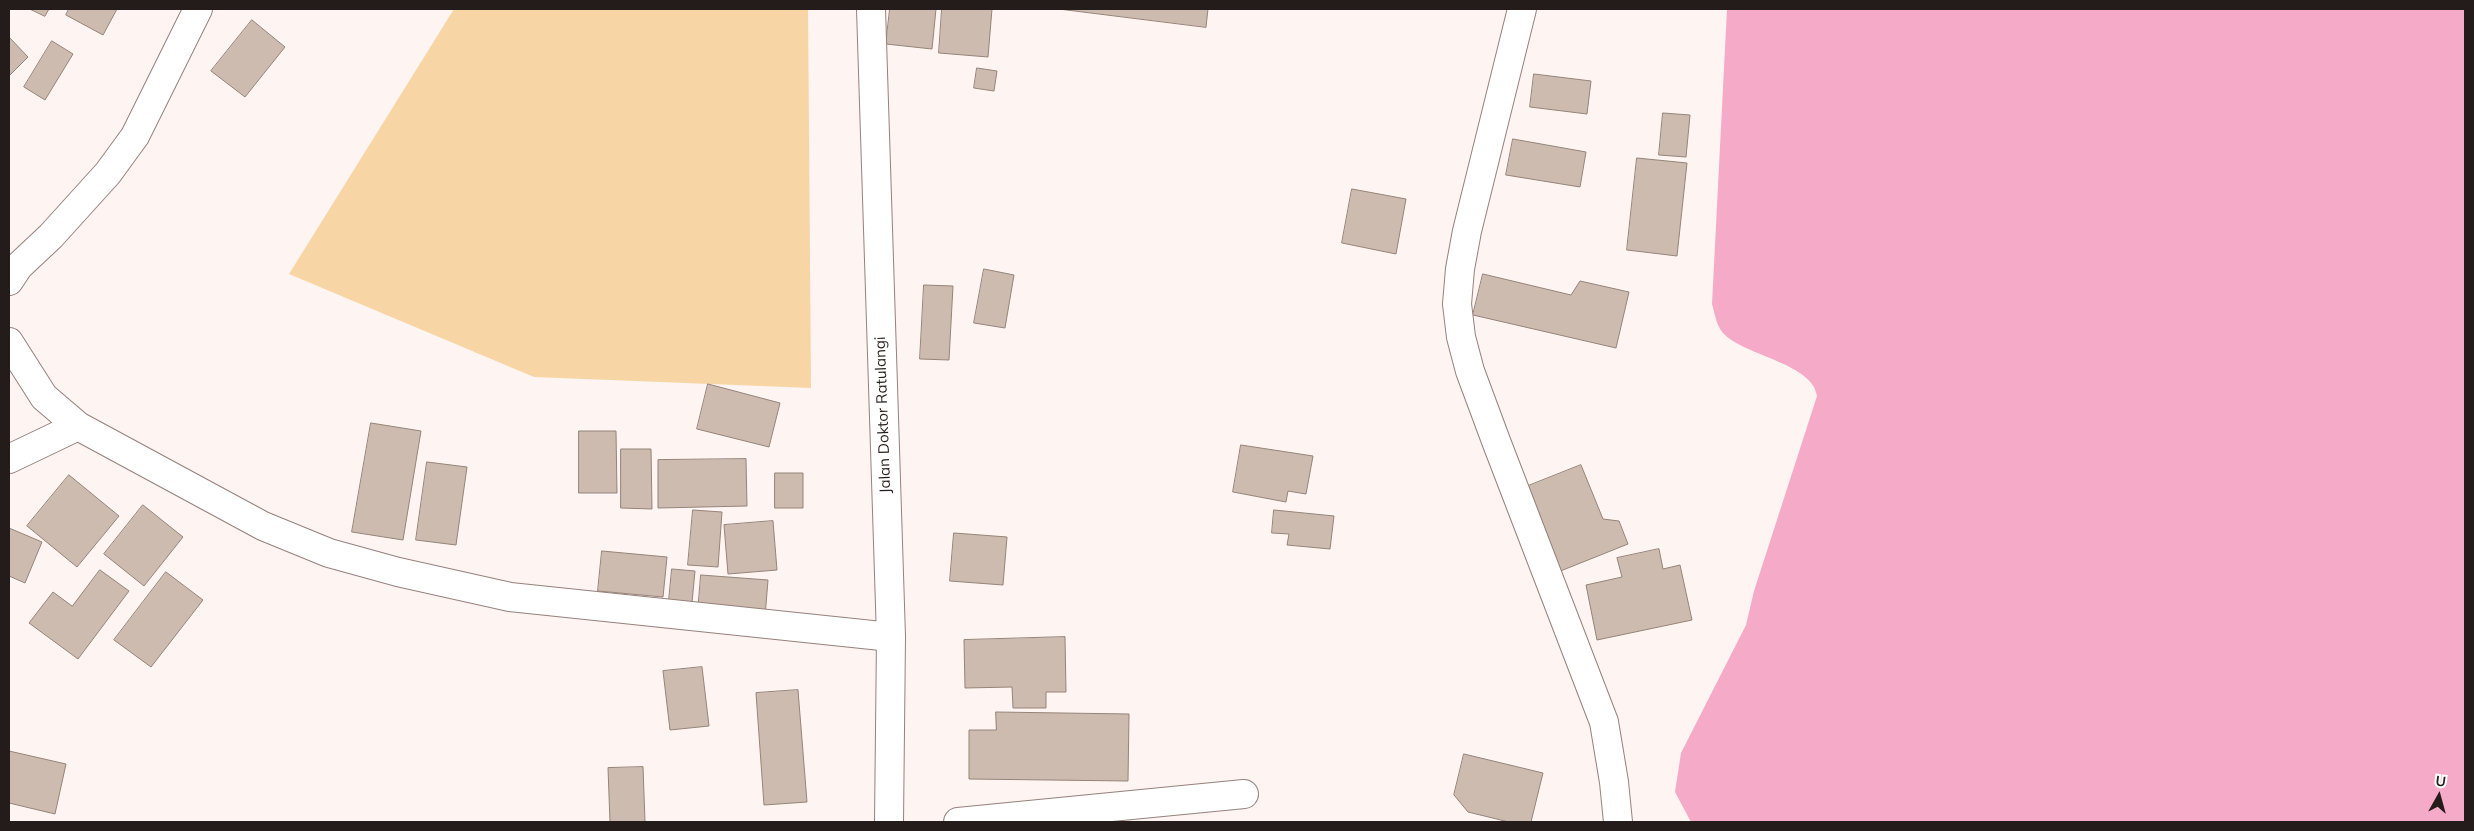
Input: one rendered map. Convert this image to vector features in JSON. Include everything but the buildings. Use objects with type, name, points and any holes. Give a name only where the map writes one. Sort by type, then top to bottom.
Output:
[{"type":"main road","points":[[9,281],[19,266],[51,236],[108,173],[135,136],[198,9]]},
{"type":"main road","name":"Jalan Doktor Ratulangi","points":[[871,9],[876,222],[891,637],[889,822]]},
{"type":"main road","points":[[1522,9],[1467,231],[1460,269],[1457,304],[1460,329],[1470,371],[1604,722],[1614,782],[1618,822]]},
{"type":"main road","points":[[9,342],[44,397],[78,426],[263,526],[329,553],[398,572],[510,597],[891,637]]},
{"type":"main road","points":[[9,459],[78,426]]},
{"type":"main road","points":[[958,822],[1244,794]]},
{"type":"shaded area","points":[[454,9],[808,9],[811,388],[534,377],[289,274]]},
{"type":"shaded area","points":[[1727,9],[2465,9],[2465,822],[1691,822],[1675,792],[1681,753],[1746,625],[1754,591],[1817,396],[1813,385],[1804,375],[1746,348],[1723,333],[1717,323],[1712,304]]}]
